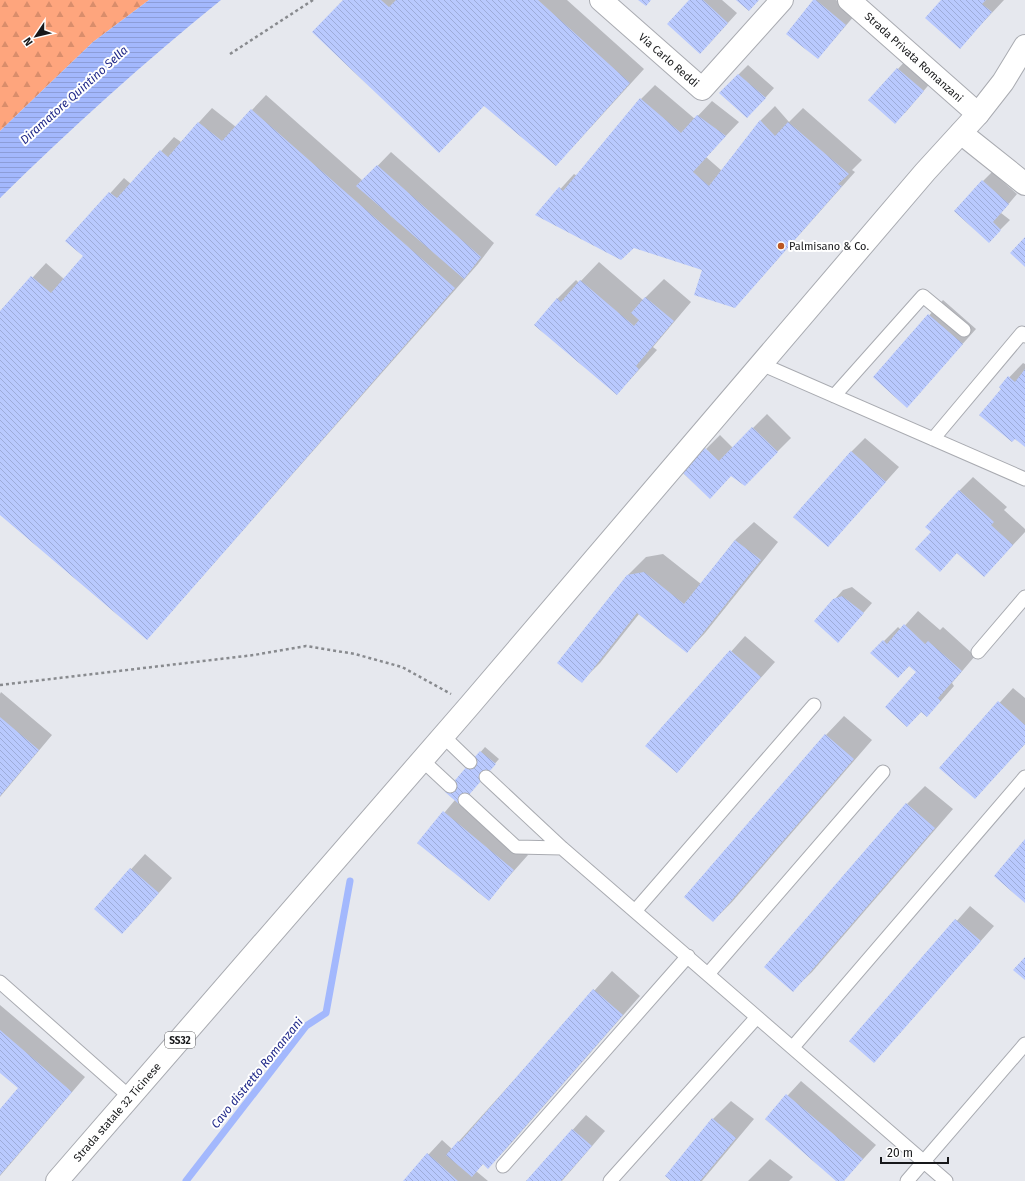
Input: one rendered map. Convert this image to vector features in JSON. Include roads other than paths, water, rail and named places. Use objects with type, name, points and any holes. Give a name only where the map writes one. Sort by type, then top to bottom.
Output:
[{"type":"main road","name":"Via Carlo Reddi","points":[[601,0],[702,89],[782,0]]},
{"type":"main road","name":"Strada Privata Romanzani","points":[[849,0],[978,114]]},
{"type":"main road","points":[[1003,82],[1025,46]]},
{"type":"main road","points":[[1003,82],[1025,61]]},
{"type":"main road","name":"Strada statale 32 Ticinese","points":[[57,1181],[470,705],[925,172],[978,114],[1003,82]]},
{"type":"main road","points":[[961,133],[1025,184]]},
{"type":"lane","points":[[834,396],[923,296],[964,330]]},
{"type":"lane","points":[[933,439],[1022,333],[1025,336]]},
{"type":"lane","points":[[761,364],[1025,479]]},
{"type":"lane","points":[[978,652],[1025,597]]},
{"type":"lane","points":[[635,911],[814,705]]},
{"type":"lane","points":[[443,736],[470,762]]},
{"type":"lane","points":[[422,760],[450,786]]},
{"type":"lane","points":[[708,974],[883,772]]},
{"type":"lane","points":[[486,777],[562,848],[946,1181]]},
{"type":"lane","points":[[793,1047],[1025,777]]},
{"type":"lane","points":[[465,800],[516,847],[562,848]]},
{"type":"lane","points":[[503,1166],[688,956]]},
{"type":"lane","points":[[0,982],[130,1098]]},
{"type":"lane","points":[[610,1181],[757,1017]]},
{"type":"lane","points":[[907,1181],[1025,1044]]},
{"type":"water","name":"Diramatore Quintino Sella","points":[[149,0],[221,0],[108,96],[0,198],[0,131],[93,42]]},
{"type":"waterway","name":"Cavo distretto Romanzani","points":[[186,1181],[306,1026],[326,1013],[350,881]]},
{"type":"place","name":"Palmisano & Co.","points":[[781,246]]}]
